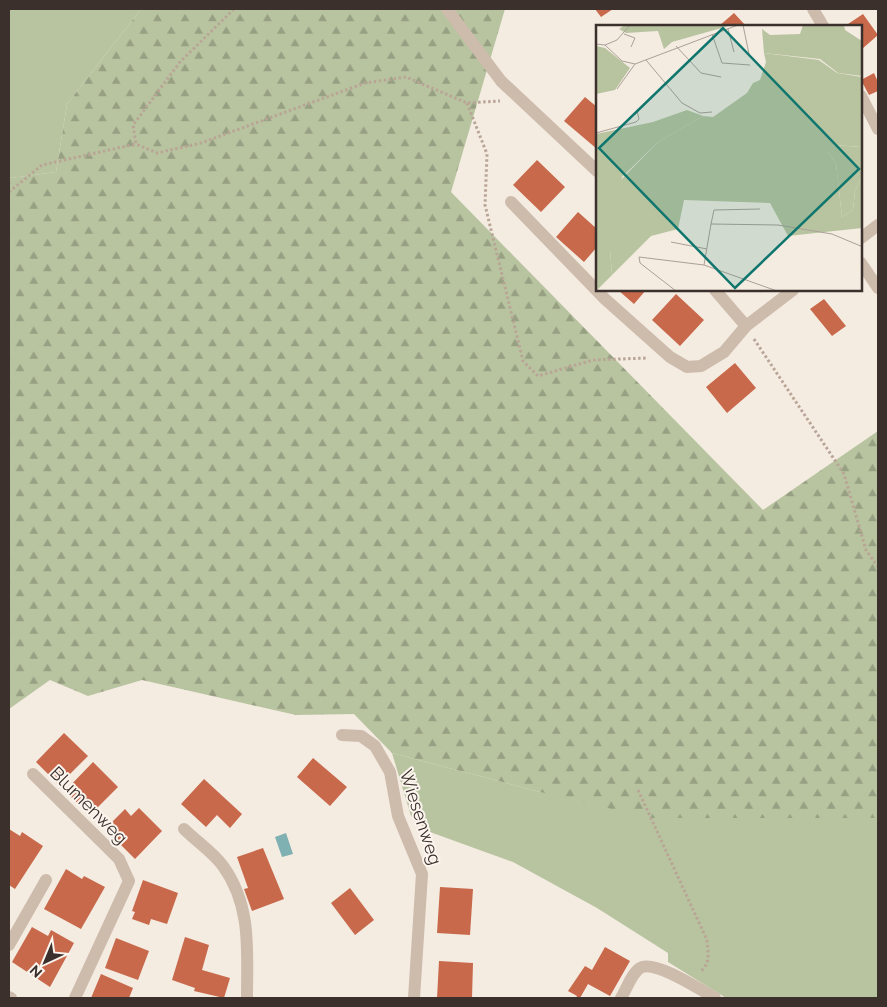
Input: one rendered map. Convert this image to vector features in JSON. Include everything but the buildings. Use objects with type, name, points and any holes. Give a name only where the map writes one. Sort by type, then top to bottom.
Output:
[{"type":"street","points":[[447,9],[501,81],[596,170]]},
{"type":"street","points":[[813,9],[822,25]]},
{"type":"street","points":[[862,98],[878,129]]},
{"type":"street","points":[[511,202],[596,289]]},
{"type":"street","points":[[862,237],[878,225]]},
{"type":"street","points":[[862,264],[878,288]]},
{"type":"street","points":[[598,291],[670,357],[687,366],[701,366],[724,352],[746,326],[792,291]]},
{"type":"street","points":[[716,291],[746,326]]},
{"type":"street","name":"Wiesenweg","points":[[342,735],[361,736],[375,746],[390,772],[398,816],[422,874],[414,998]]},
{"type":"street","name":"Blumenweg","points":[[33,774],[119,859],[129,882],[75,998]]},
{"type":"street","points":[[184,829],[222,865],[235,886],[245,918],[249,942],[247,998]]},
{"type":"street","points":[[9,945],[46,880]]},
{"type":"street","points":[[621,998],[639,969],[647,966],[660,969],[715,998]]},
{"type":"path","points":[[136,144],[133,125],[180,62],[234,9]]},
{"type":"path","points":[[9,192],[42,165],[136,144],[157,153],[201,143],[365,83],[406,77],[467,103],[520,99]]},
{"type":"path","points":[[467,103],[488,154],[485,205],[523,360],[538,376],[593,360],[670,357]]},
{"type":"path","points":[[746,326],[844,474],[866,550],[878,567]]},
{"type":"path","points":[[638,790],[707,940],[709,957],[706,967]]},
{"type":"green space","points":[[9,9],[141,9],[67,104],[56,172],[11,178],[9,176]]},
{"type":"green space","points":[[141,9],[505,9],[451,192],[763,510],[878,431],[878,818],[650,818],[540,792],[392,753],[354,714],[296,715],[142,680],[88,696],[50,680],[9,709],[9,176],[11,178],[56,172],[67,104]]},
{"type":"green space","points":[[392,753],[540,792],[803,818],[878,818],[878,998],[726,998],[668,962],[668,953],[597,908],[513,862],[430,832],[411,816]]},
{"type":"water","points":[[286,833],[293,854],[282,857],[275,837]]}]
